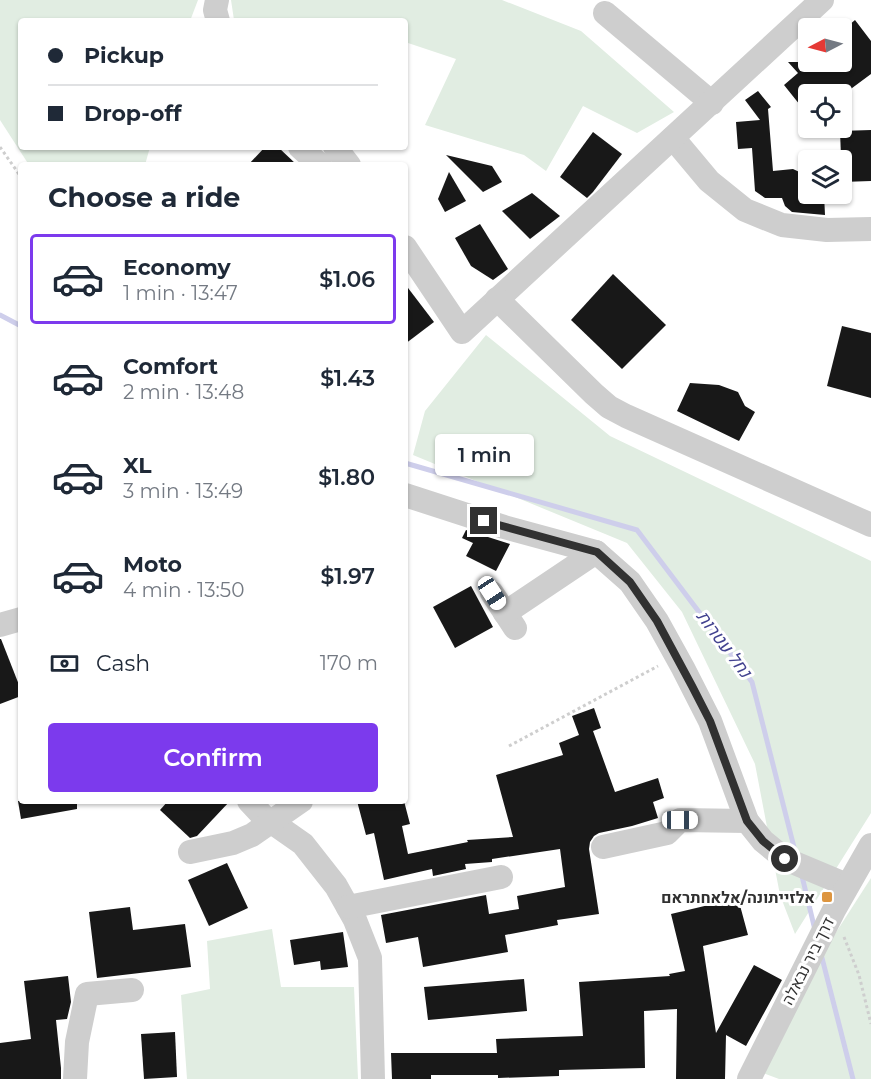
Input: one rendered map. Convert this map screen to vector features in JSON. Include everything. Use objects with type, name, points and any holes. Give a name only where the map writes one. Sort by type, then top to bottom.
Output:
[{"type":"street","points":[[217,0],[215,9],[218,18]]},
{"type":"street","points":[[408,251],[462,332],[822,0]]},
{"type":"street","points":[[605,13],[712,103]]},
{"type":"street","points":[[674,138],[710,181],[745,210],[782,225],[827,230],[871,229]]},
{"type":"street","points":[[303,150],[317,162]]},
{"type":"street","points":[[337,150],[347,162]]},
{"type":"street","points":[[497,299],[609,407],[871,525]]},
{"type":"street","points":[[408,496],[504,527],[597,552],[630,582],[657,621],[710,721],[747,821],[763,841],[785,859],[847,885]]},
{"type":"street","points":[[504,611],[597,552]]},
{"type":"street","points":[[0,625],[18,620]]},
{"type":"street","points":[[252,804],[263,816],[303,844],[336,886],[355,920],[370,958],[372,1079]]},
{"type":"street","points":[[190,852],[233,843],[252,835],[297,804]]},
{"type":"street","points":[[603,847],[667,833],[680,820],[747,821]]},
{"type":"street","name":"דרך ביר נבאלה","points":[[749,1079],[847,885],[871,845]]},
{"type":"street","points":[[348,907],[501,877]]},
{"type":"street","points":[[75,1079],[77,1042],[87,994],[132,990]]},
{"type":"path","points":[[0,147],[18,173]]},
{"type":"path","points":[[509,746],[677,657]]},
{"type":"path","points":[[834,910],[859,975],[871,1024]]},
{"type":"shaded area","points":[[0,0],[198,0],[191,18],[18,18],[18,148],[0,120]]},
{"type":"shaded area","points":[[231,0],[502,0],[581,31],[674,112],[637,133],[583,106],[546,171],[524,155],[425,125],[456,59],[408,43],[408,18],[234,18]]},
{"type":"shaded area","points":[[19,150],[149,150],[146,162],[27,162]]},
{"type":"shaded area","points":[[486,335],[610,436],[871,561],[871,813],[795,934],[780,895],[755,764],[682,612],[627,543],[413,455],[425,411]]},
{"type":"shaded area","points":[[871,878],[871,1079],[779,1079],[763,1073],[806,979]]},
{"type":"shaded area","points":[[272,929],[281,987],[354,987],[358,1079],[187,1079],[181,995],[210,989],[207,941]]},
{"type":"building","points":[[855,20],[871,41],[871,74],[852,88],[852,84],[798,84],[798,102],[784,85],[798,73],[788,62],[798,62],[798,72],[852,72],[852,23]]},
{"type":"building","points":[[758,91],[771,107],[768,109],[773,171],[793,169],[798,171],[798,204],[824,204],[825,215],[792,212],[785,206],[782,198],[765,198],[755,191],[752,148],[738,149],[736,122],[760,120],[745,100]]},
{"type":"building","points":[[871,130],[871,181],[852,182],[852,150],[841,150],[840,138],[852,138],[852,131]]},
{"type":"building","points":[[593,132],[622,154],[587,198],[560,177]]},
{"type":"building","points":[[262,150],[281,150],[294,162],[251,162]]},
{"type":"building","points":[[446,155],[492,166],[502,182],[483,192]]},
{"type":"building","points":[[449,172],[466,201],[445,212],[438,199]]},
{"type":"building","points":[[532,193],[560,216],[530,239],[502,211]]},
{"type":"building","points":[[480,224],[508,269],[493,280],[471,266],[455,238]]},
{"type":"building","points":[[613,274],[666,325],[622,369],[571,320]]},
{"type":"building","points":[[408,288],[434,322],[408,342]]},
{"type":"building","points":[[842,326],[871,333],[871,398],[827,386]]},
{"type":"building","points":[[690,383],[719,385],[738,392],[745,406],[755,412],[739,441],[677,411]]},
{"type":"building","points":[[466,530],[510,544],[496,571],[466,556],[473,543],[462,538]]},
{"type":"building","points":[[471,586],[493,627],[455,648],[433,607]]},
{"type":"building","points":[[1,639],[18,682],[18,697],[0,704]]},
{"type":"building","points":[[594,708],[601,728],[593,731],[615,792],[658,778],[664,798],[653,802],[658,818],[599,833],[590,842],[589,849],[599,914],[557,920],[558,925],[505,935],[508,952],[423,967],[418,937],[386,943],[381,915],[486,895],[489,914],[519,909],[517,896],[565,887],[560,849],[492,859],[492,862],[465,864],[466,869],[433,876],[432,869],[384,880],[374,833],[366,835],[358,804],[405,804],[410,824],[402,826],[408,854],[468,842],[467,840],[513,837],[496,775],[563,755],[559,743],[579,735],[572,716]]},
{"type":"building","points":[[18,804],[77,804],[77,809],[21,819]]},
{"type":"building","points":[[165,804],[227,804],[197,836],[190,838],[160,810]]},
{"type":"building","points":[[227,863],[248,908],[209,926],[188,880]]},
{"type":"building","points":[[738,898],[748,935],[703,946],[716,1033],[754,965],[782,980],[746,1046],[726,1035],[725,1079],[676,1079],[677,1009],[644,1011],[645,1068],[559,1070],[559,1076],[498,1078],[498,1075],[431,1075],[431,1079],[392,1079],[391,1053],[497,1053],[496,1039],[583,1036],[579,982],[670,976],[669,974],[685,971],[671,914]]},
{"type":"building","points":[[130,907],[133,930],[185,924],[191,967],[97,978],[89,912]]},
{"type":"building","points":[[343,932],[348,967],[321,970],[320,961],[294,965],[290,940]]},
{"type":"building","points":[[68,976],[71,1002],[67,1019],[56,1020],[61,1079],[0,1079],[0,1043],[31,1039],[24,981]]},
{"type":"building","points":[[524,979],[527,1011],[428,1020],[424,987]]},
{"type":"building","points":[[175,1032],[177,1077],[144,1079],[141,1034]]},
{"type":"waterway","name":"נחל עטרות","points":[[0,315],[18,324]]},
{"type":"waterway","name":"נחל עטרות","points":[[408,464],[637,530],[752,682],[796,855]]},
{"type":"waterway","name":"נחל עטרות","points":[[801,872],[815,930]]},
{"type":"waterway","name":"נחל עטרות","points":[[821,954],[853,1079]]},
{"type":"place","name":"אלזייתונה/אלאחתראם","points":[[827,897]]},
{"type":"route","points":[[484,521],[597,552],[630,582],[657,621],[710,721],[747,821],[763,841],[785,859]]}]
